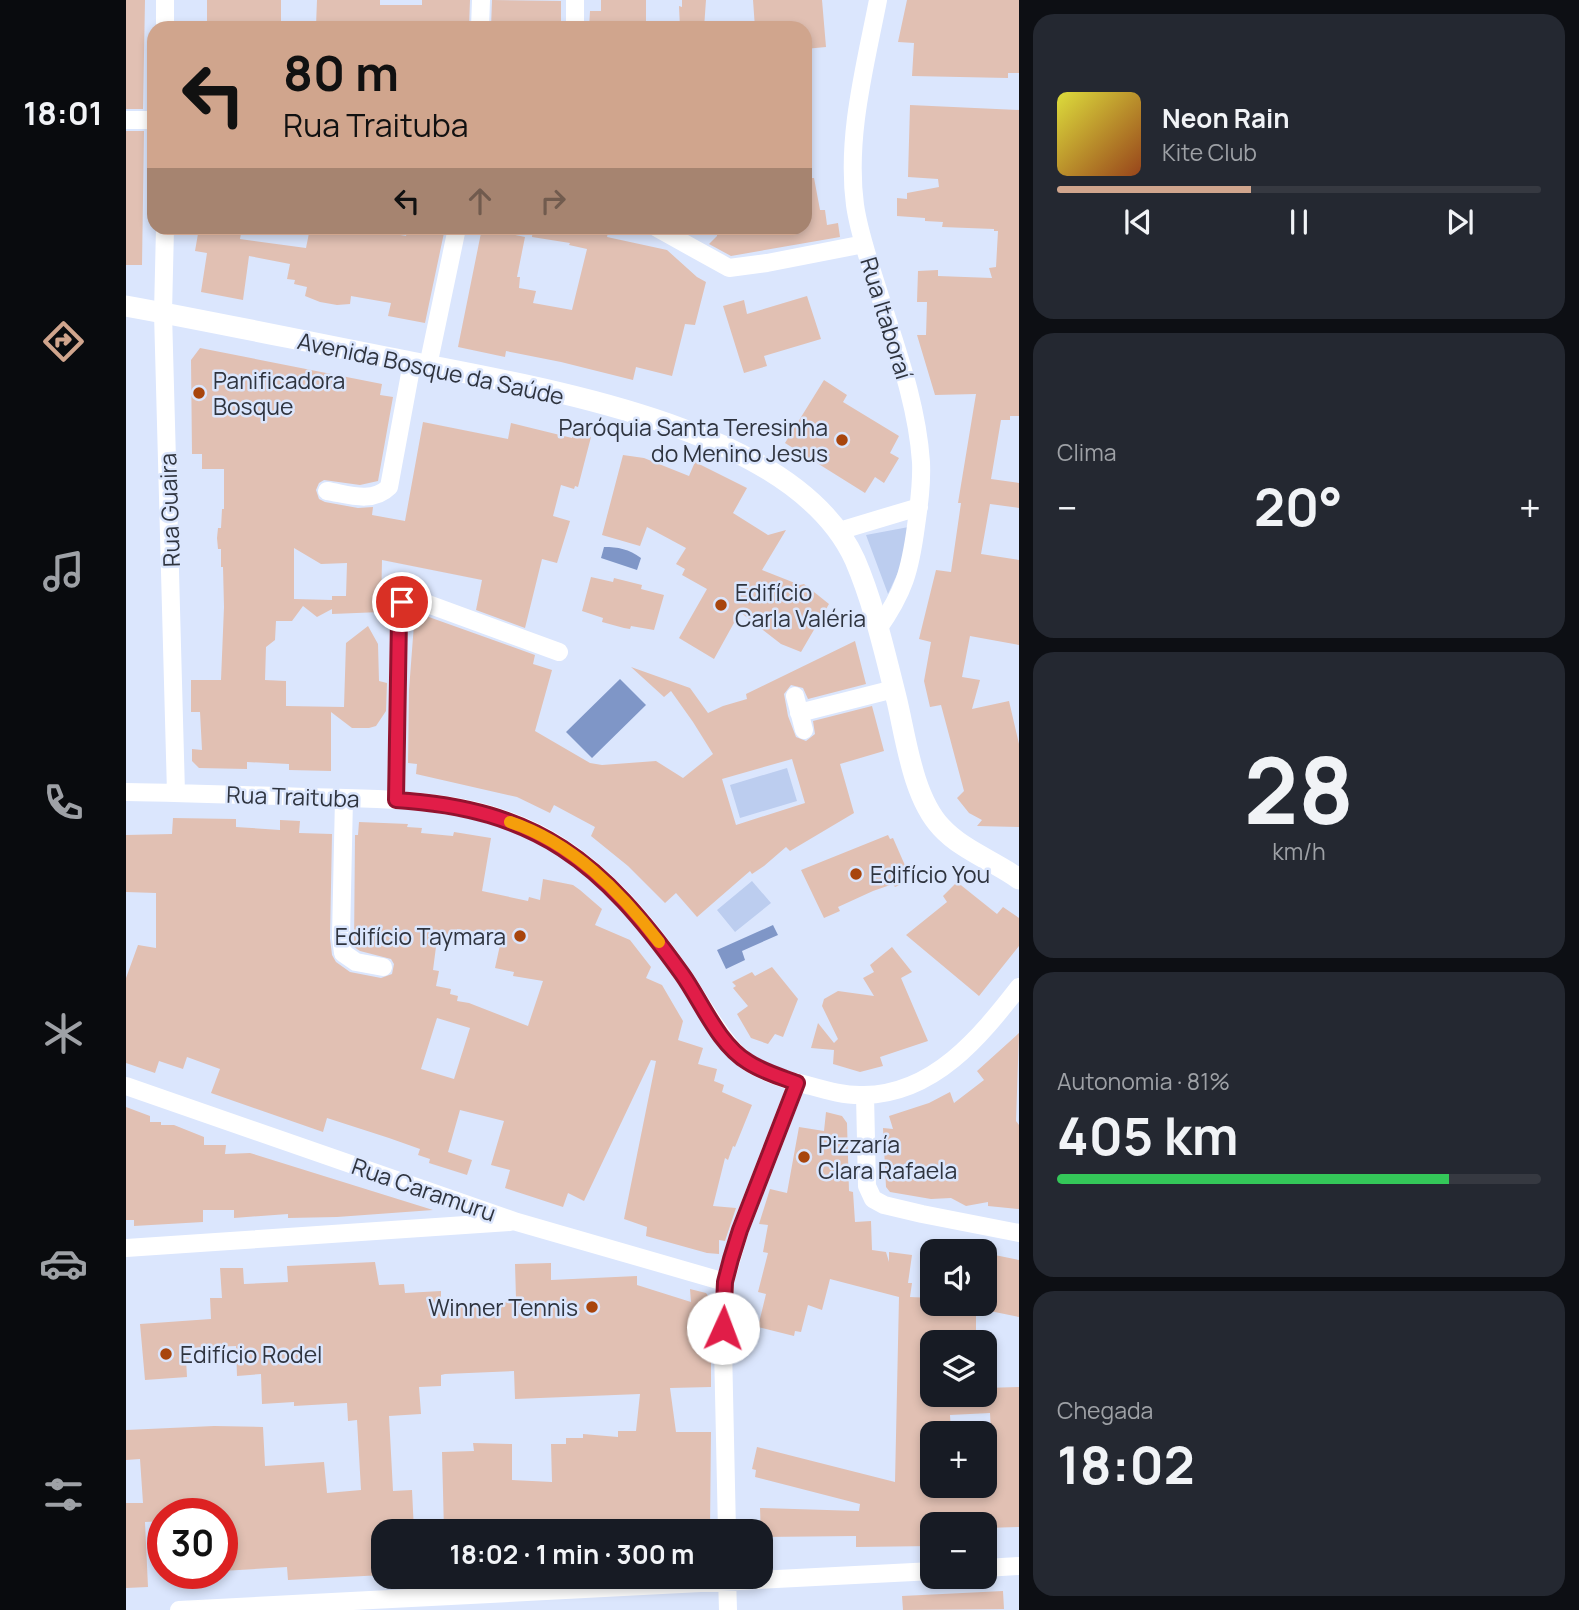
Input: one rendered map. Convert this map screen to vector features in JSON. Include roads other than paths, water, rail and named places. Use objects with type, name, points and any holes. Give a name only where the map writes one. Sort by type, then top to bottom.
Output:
[{"type":"street","points":[[165,0],[165,21]]},
{"type":"street","points":[[480,21],[481,0]]},
{"type":"street","points":[[575,0],[575,21]]},
{"type":"street","name":"Rua Itaboraí","points":[[878,0],[858,107],[852,156],[855,207],[863,244],[909,389],[921,464],[912,560],[896,603],[878,629]]},
{"type":"street","points":[[126,120],[147,120]]},
{"type":"street","name":"Rua Guaira","points":[[164,235],[163,313],[176,793]]},
{"type":"street","points":[[327,491],[366,497],[381,495],[389,487],[455,235]]},
{"type":"street","points":[[670,235],[729,268],[863,244]]},
{"type":"street","name":"Avenida Bosque da Saúde","points":[[126,306],[420,364],[602,404],[676,426],[741,454],[790,484],[839,531],[855,561],[878,629],[911,764],[930,811],[940,826],[957,842],[1015,871]]},
{"type":"street","points":[[839,531],[919,507]]},
{"type":"street","points":[[396,800],[399,618],[402,602],[406,599],[416,600],[559,652]]},
{"type":"street","points":[[799,713],[894,690]]},
{"type":"street","name":"Rua Traituba","points":[[126,792],[426,802],[492,816],[540,834],[569,852],[606,882],[636,913],[733,1050],[747,1062],[797,1083],[837,1093],[865,1096],[925,1080],[962,1053],[994,1020],[1019,987]]},
{"type":"street","points":[[344,798],[343,953],[356,962],[383,967]]},
{"type":"street","points":[[727,1519],[723,1347],[725,1282],[740,1230],[797,1083]]},
{"type":"street","name":"Rua Caramuru","points":[[126,1086],[517,1222],[725,1282]]},
{"type":"street","points":[[865,1096],[866,1178],[873,1199],[884,1205],[922,1214],[1019,1233]]},
{"type":"street","points":[[126,1248],[517,1222]]},
{"type":"street","points":[[997,1567],[1019,1566]]},
{"type":"street","points":[[773,1577],[920,1572]]},
{"type":"street","points":[[178,1610],[302,1607],[575,1589]]},
{"type":"street","points":[[727,1589],[728,1610]]},
{"type":"place","name":"Panificadora Bosque","points":[[199,393]]},
{"type":"place","name":"Paróquia Santa Teresinha do Menino Jesus","points":[[842,440]]},
{"type":"place","name":"Edifício Carla Valéria","points":[[721,605]]},
{"type":"place","name":"Edifício You","points":[[856,874]]},
{"type":"place","name":"Edifício Taymara","points":[[520,936]]},
{"type":"place","name":"Pizzaría Clara Rafaela","points":[[804,1157]]},
{"type":"place","name":"Winner Tennis","points":[[592,1307]]},
{"type":"place","name":"Edifício Rodel","points":[[166,1354]]}]
